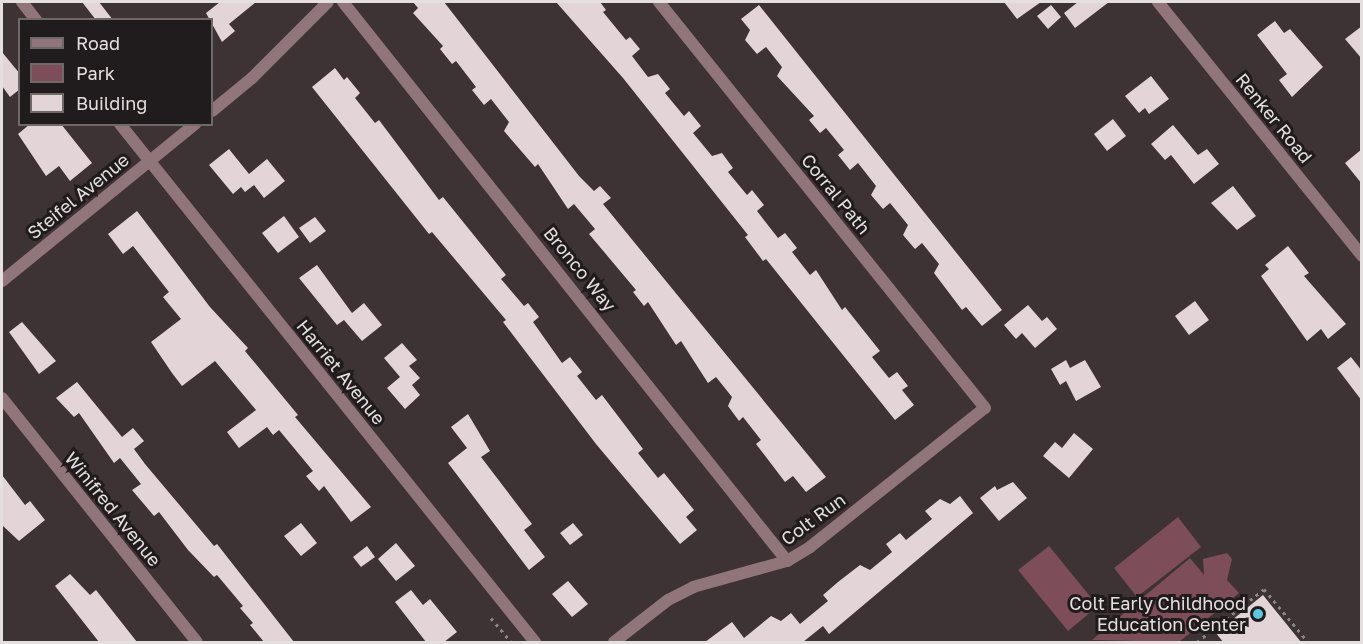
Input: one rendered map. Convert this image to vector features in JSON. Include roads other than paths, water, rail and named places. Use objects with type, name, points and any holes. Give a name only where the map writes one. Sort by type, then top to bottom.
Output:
[{"type":"street","points":[[22,2],[34,18]]},
{"type":"street","points":[[213,110],[252,78],[328,2]]},
{"type":"street","name":"Bronco Way","points":[[343,2],[787,561]]},
{"type":"street","name":"Corral Path","points":[[659,2],[985,408]]},
{"type":"street","name":"Renker Road","points":[[1158,2],[1362,256]]},
{"type":"street","name":"Harriet Avenue","points":[[122,126],[535,642]]},
{"type":"street","name":"Steifel Avenue","points":[[2,281],[193,126]]},
{"type":"street","name":"Winifred Avenue","points":[[2,398],[196,642]]},
{"type":"street","name":"Colt Run","points":[[614,642],[668,600],[693,587],[787,561],[985,408]]},
{"type":"place","name":"Colt Early Childhood Education Center","points":[[1258,614]]}]
